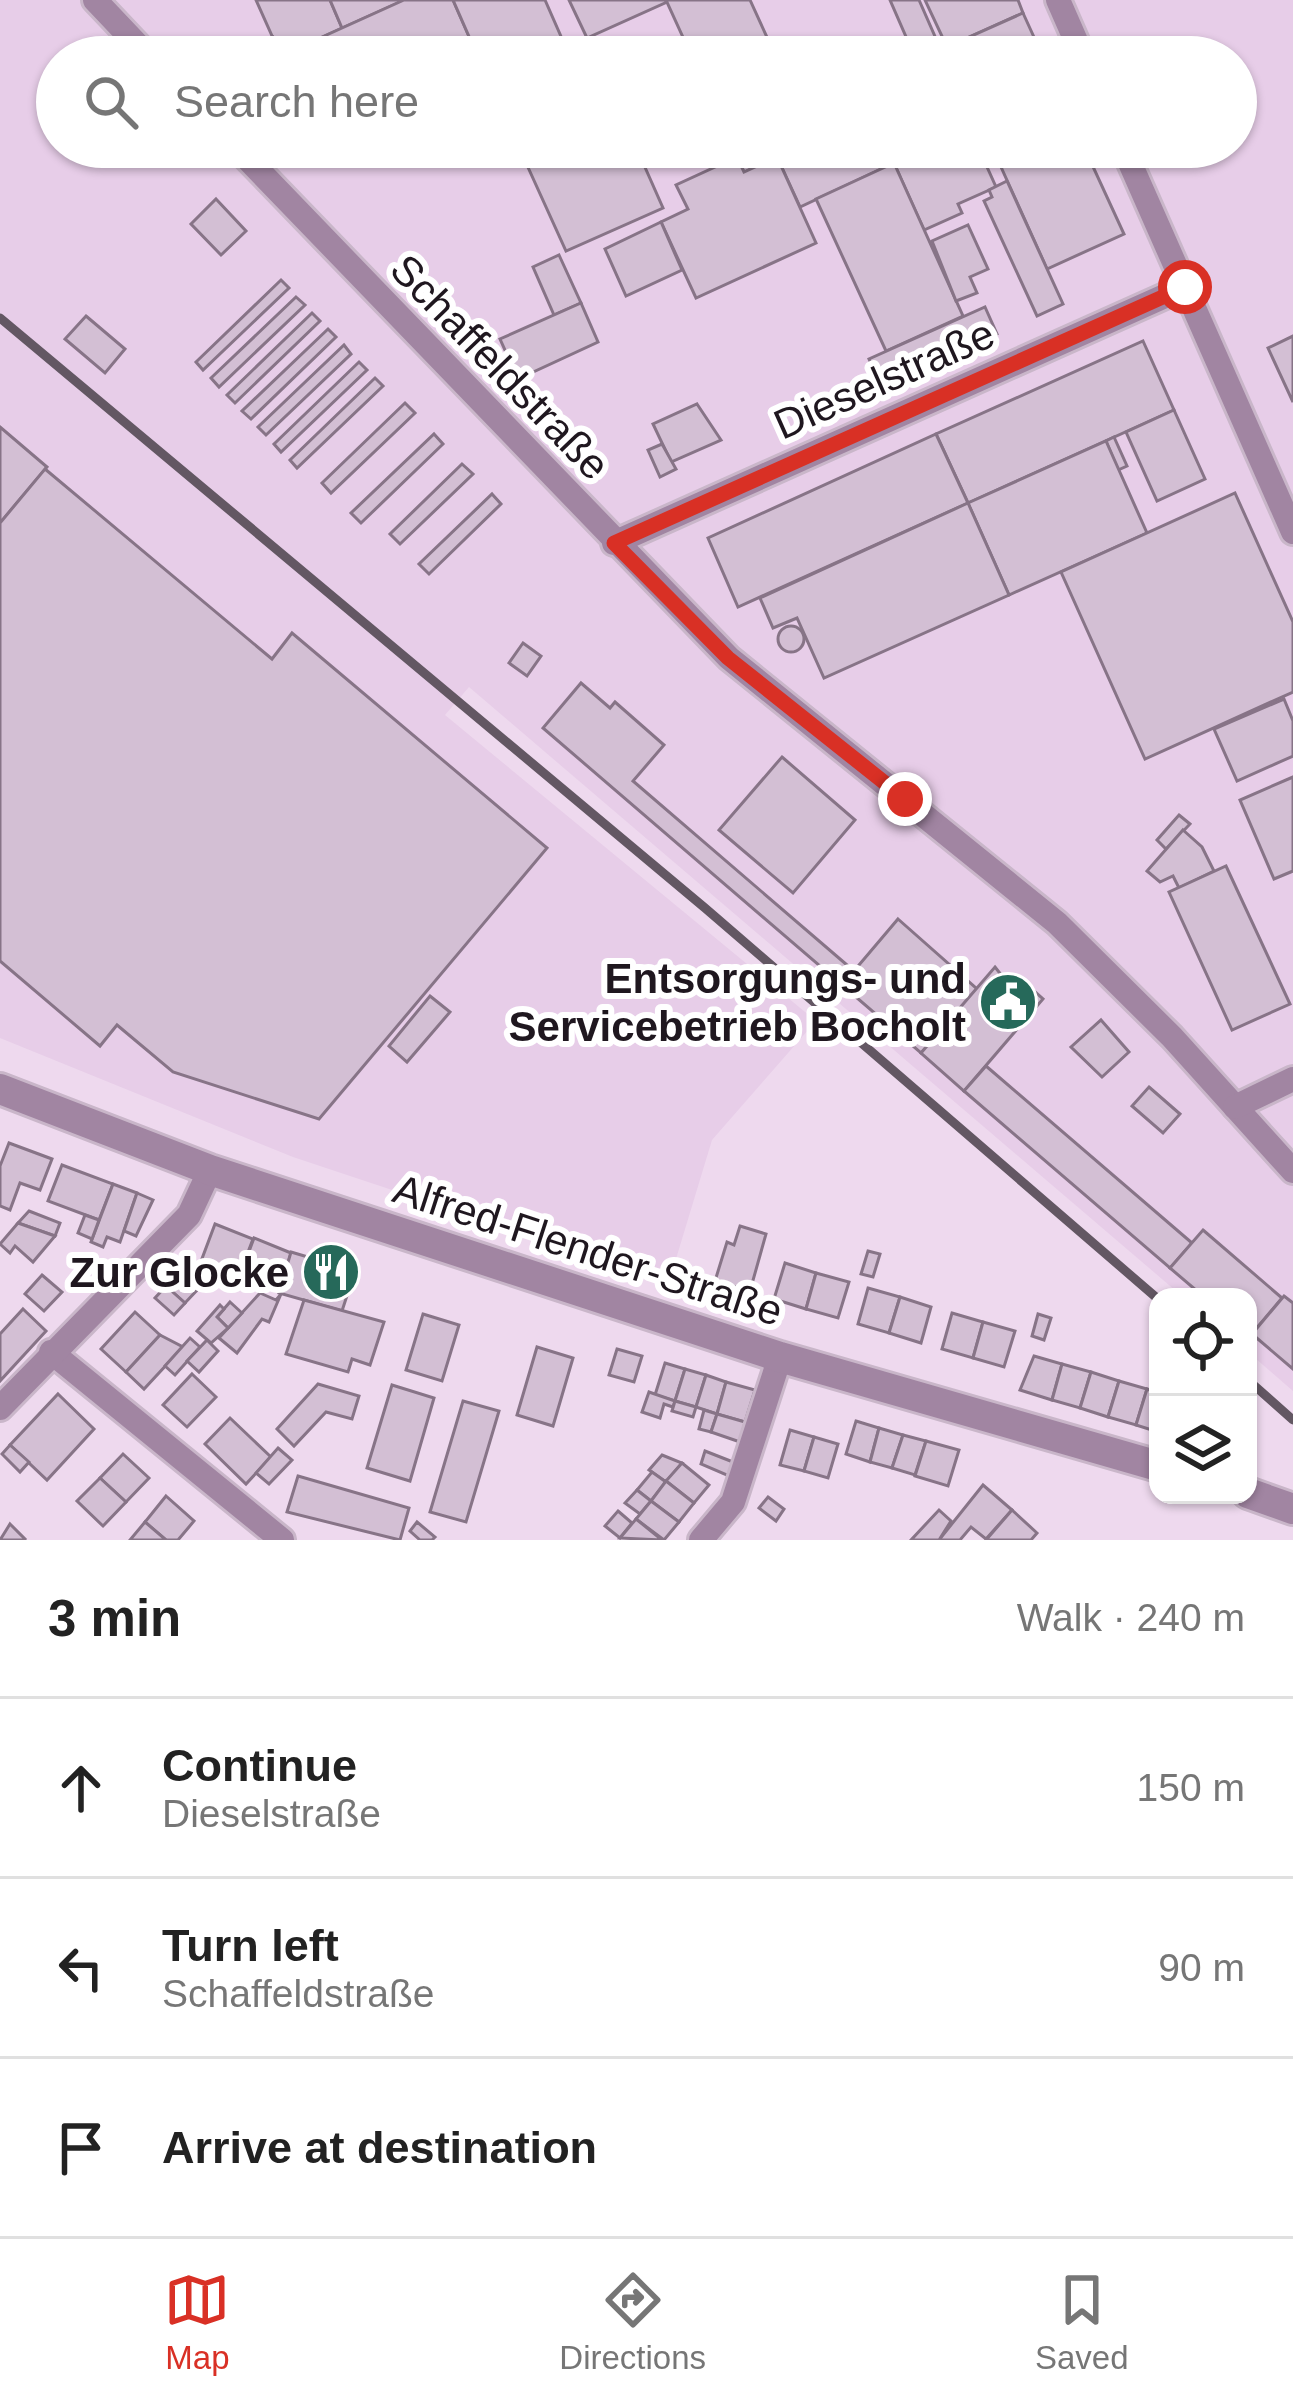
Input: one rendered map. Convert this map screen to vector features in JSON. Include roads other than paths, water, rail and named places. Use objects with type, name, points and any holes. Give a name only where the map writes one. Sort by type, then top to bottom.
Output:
[{"type":"street","points":[[95,0],[129,36]]},
{"type":"street","points":[[1058,0],[1074,36]]},
{"type":"street","name":"Schaffeldstraße","points":[[256,168],[728,658],[1057,923],[1293,1171]]},
{"type":"street","points":[[1132,168],[1293,532]]},
{"type":"street","name":"Dieselstraße","points":[[614,543],[1185,287]]},
{"type":"street","points":[[1235,1107],[1293,1079]]},
{"type":"street","name":"Alfred-Flender-Straße","points":[[0,1089],[210,1170],[780,1358],[1149,1463]]},
{"type":"street","points":[[0,1408],[189,1215],[210,1170]]},
{"type":"street","points":[[51,1352],[282,1540]]},
{"type":"street","points":[[701,1540],[733,1502],[780,1358]]},
{"type":"street","points":[[1257,1496],[1293,1510]]},
{"type":"railway","points":[[0,318],[705,908],[1149,1291]]},
{"type":"railway","points":[[1257,1388],[1293,1420]]},
{"type":"place","name":"Entsorgungs- und Servicebetrieb Bocholt","points":[[1008,1002]]},
{"type":"place","name":"Zur Glocke","points":[[331,1272]]}]
